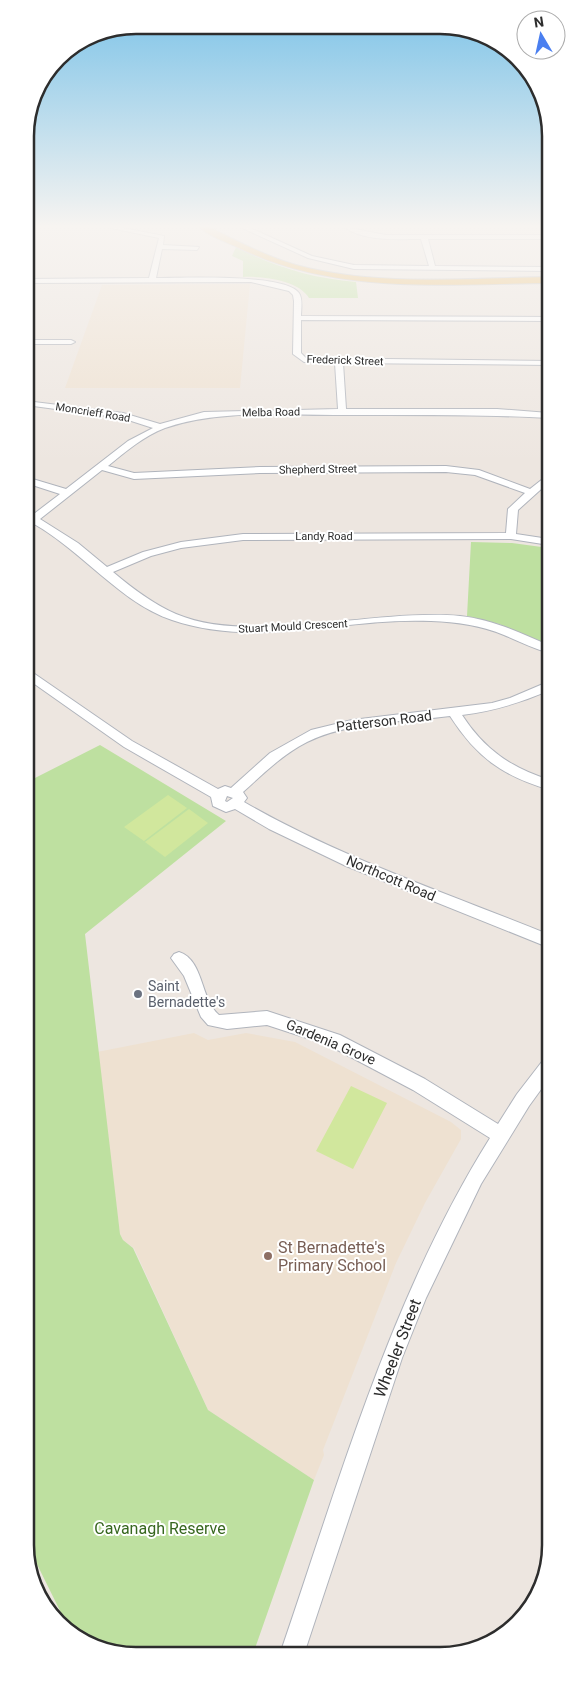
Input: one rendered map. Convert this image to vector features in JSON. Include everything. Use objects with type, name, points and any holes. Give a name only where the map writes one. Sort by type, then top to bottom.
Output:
[{"type":"street","name":"Frederick Street","points":[[298,305],[297,354],[299,358],[338,362],[542,363]]},
{"type":"street","points":[[298,318],[542,318]]},
{"type":"street","points":[[34,342],[70,342]]},
{"type":"street","points":[[338,362],[342,411]]},
{"type":"street","name":"Moncrieff Road","points":[[34,403],[123,416],[160,427]]},
{"type":"street","name":"Melba Road","points":[[34,518],[131,443],[160,427],[204,415],[342,411],[517,412],[542,415]]},
{"type":"street","name":"Shepherd Street","points":[[102,467],[134,476],[269,470],[446,468],[476,472],[530,492]]},
{"type":"street","points":[[34,482],[68,493]]},
{"type":"street","points":[[510,536],[513,509],[542,483]]},
{"type":"street","name":"Stuart Mould Crescent","points":[[34,524],[63,538],[104,572],[160,612],[196,624],[246,630],[443,618],[478,622],[542,647]]},
{"type":"street","name":"Landy Road","points":[[104,572],[147,554],[181,545],[243,537],[510,536],[542,541]]},
{"type":"street","points":[[34,678],[128,744],[218,795],[226,790],[236,798]]},
{"type":"street","name":"Patterson Road","points":[[236,798],[278,752],[311,734],[330,727],[492,707],[514,702],[542,689]]},
{"type":"street","points":[[454,712],[476,743],[501,766],[515,774],[542,782]]},
{"type":"street","name":"Northcott Road","points":[[236,798],[278,827],[366,868],[542,939]]},
{"type":"street","name":"Gardenia Grove","points":[[179,958],[190,972],[207,1013],[214,1020],[225,1022],[255,1017],[269,1018],[343,1044],[371,1057],[500,1135]]},
{"type":"street","name":"Wheeler Street","points":[[294,1647],[392,1358],[454,1216],[500,1135],[542,1075]]},
{"type":"shaded area","points":[[95,305],[248,305],[240,388],[65,388]]},
{"type":"shaded area","name":"St Bernadette's Primary School","points":[[194,1033],[208,1040],[246,1033],[295,1042],[451,1122],[461,1130],[461,1139],[425,1203],[396,1263],[323,1450],[324,1455],[314,1480],[208,1410],[134,1248],[123,1240],[120,1234],[97,1052]]},
{"type":"green space","points":[[471,542],[512,543],[542,547],[542,643],[499,624],[467,616]]},
{"type":"green space","name":"Cavanagh Reserve","points":[[100,745],[226,821],[85,934],[120,1234],[123,1240],[133,1248],[208,1410],[314,1480],[255,1647],[129,1647],[103,1642],[90,1637],[62,1615],[35,1561],[35,778]]},
{"type":"green space","points":[[168,795],[187,808],[144,841],[124,827]]},
{"type":"green space","points":[[189,809],[208,823],[165,857],[145,842]]},
{"type":"green space","points":[[351,1086],[387,1103],[353,1169],[316,1151]]},
{"type":"place","name":"Saint Bernadette's","points":[[138,994]]},
{"type":"place","name":"St Bernadette's Primary School","points":[[268,1256]]}]
